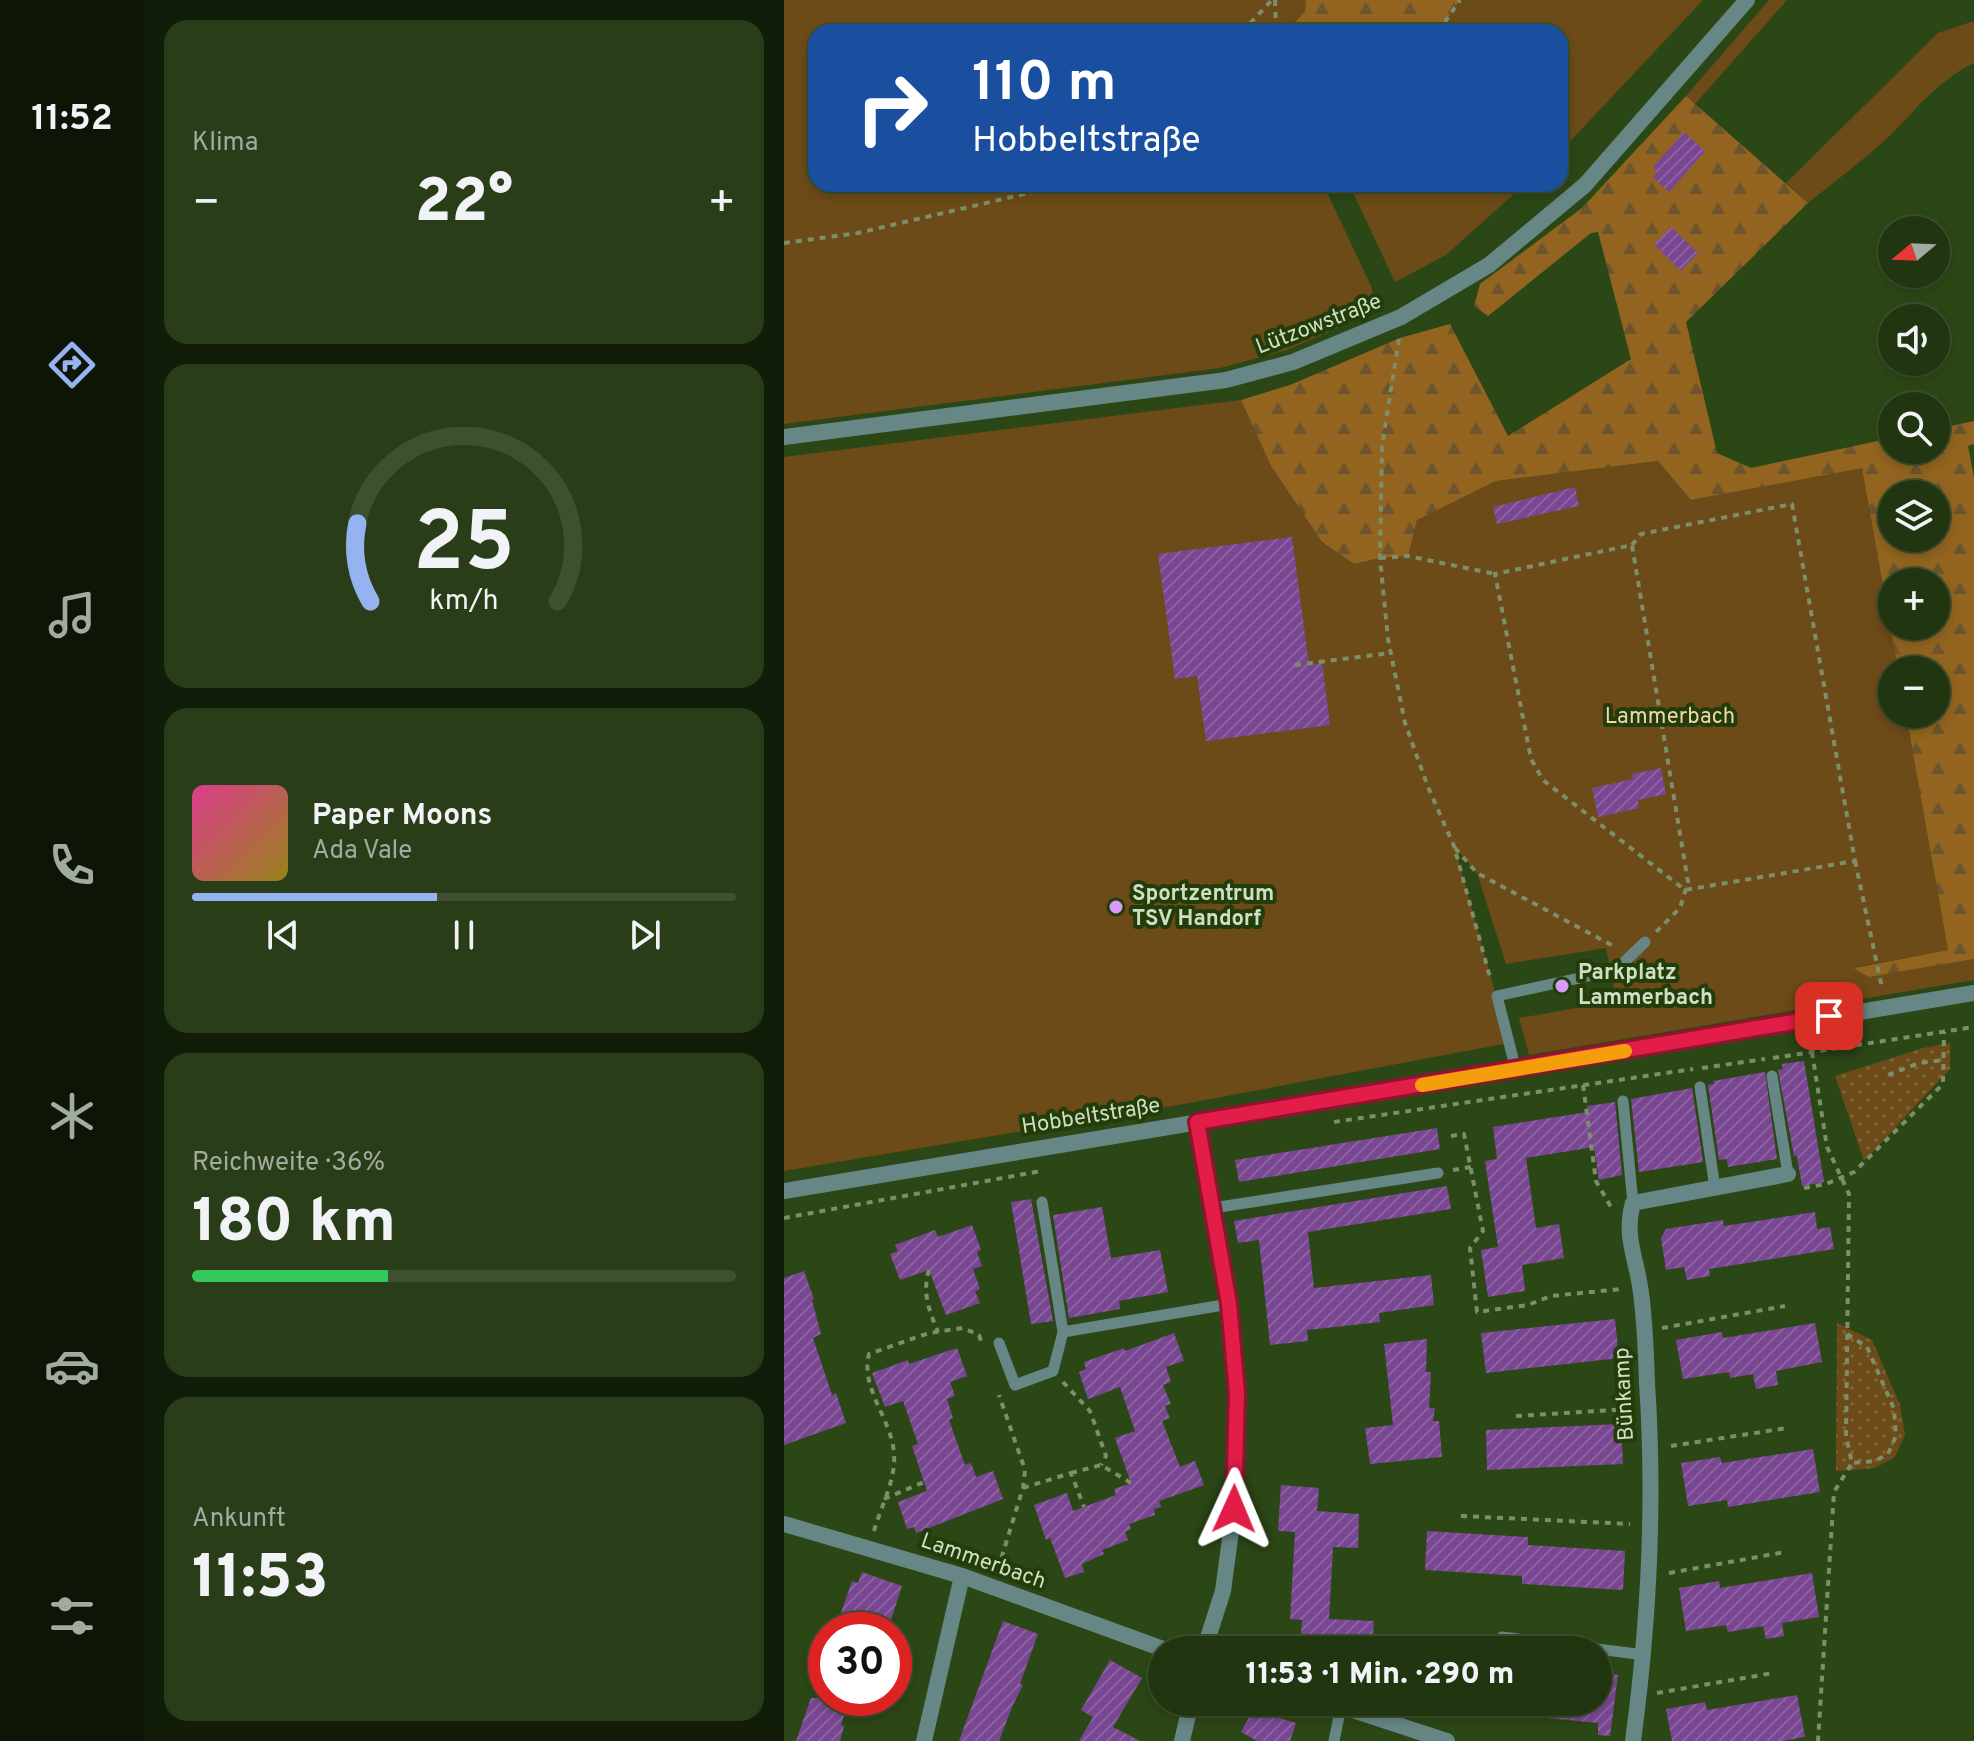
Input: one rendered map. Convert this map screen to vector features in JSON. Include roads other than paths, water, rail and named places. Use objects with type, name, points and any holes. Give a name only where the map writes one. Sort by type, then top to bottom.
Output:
[{"type":"street","name":"Lützowstraße","points":[[784,437],[1226,380],[1293,362],[1401,317],[1489,265],[1585,185],[1747,0]]},
{"type":"street","name":"Hobbeltstraße","points":[[784,1191],[1974,993]]},
{"type":"street","points":[[1197,1122],[1229,1304],[1237,1393],[1234,1509],[1223,1591],[1209,1636]]},
{"type":"street","points":[[1633,1203],[1788,1174]]},
{"type":"street","name":"Bünkamp","points":[[1633,1203],[1628,1222],[1640,1287],[1644,1331],[1651,1525],[1645,1655],[1633,1741]]},
{"type":"street","name":"Lammerbach","points":[[784,1524],[962,1576],[1148,1643]]},
{"type":"street","points":[[924,1741],[962,1576]]},
{"type":"street","points":[[1182,1741],[1188,1716]]},
{"type":"street","points":[[1371,1716],[1447,1741]]},
{"type":"lane","points":[[1516,1070],[1497,996],[1616,970],[1645,942]]},
{"type":"lane","points":[[1772,1076],[1788,1174]]},
{"type":"lane","points":[[1700,1087],[1715,1188]]},
{"type":"lane","points":[[1623,1101],[1633,1203]]},
{"type":"lane","points":[[1213,1208],[1438,1173]]},
{"type":"lane","points":[[999,1343],[1015,1385],[1053,1371],[1063,1332],[1042,1202]]},
{"type":"lane","points":[[1063,1332],[1229,1304]]},
{"type":"lane","points":[[1612,1651],[1645,1655]]},
{"type":"lane","points":[[1334,1716],[1334,1741]]},
{"type":"place","name":"Sportzentrum TSV Handorf","points":[[1116,907]]},
{"type":"place","name":"Parkplatz Lammerbach","points":[[1562,986]]}]
